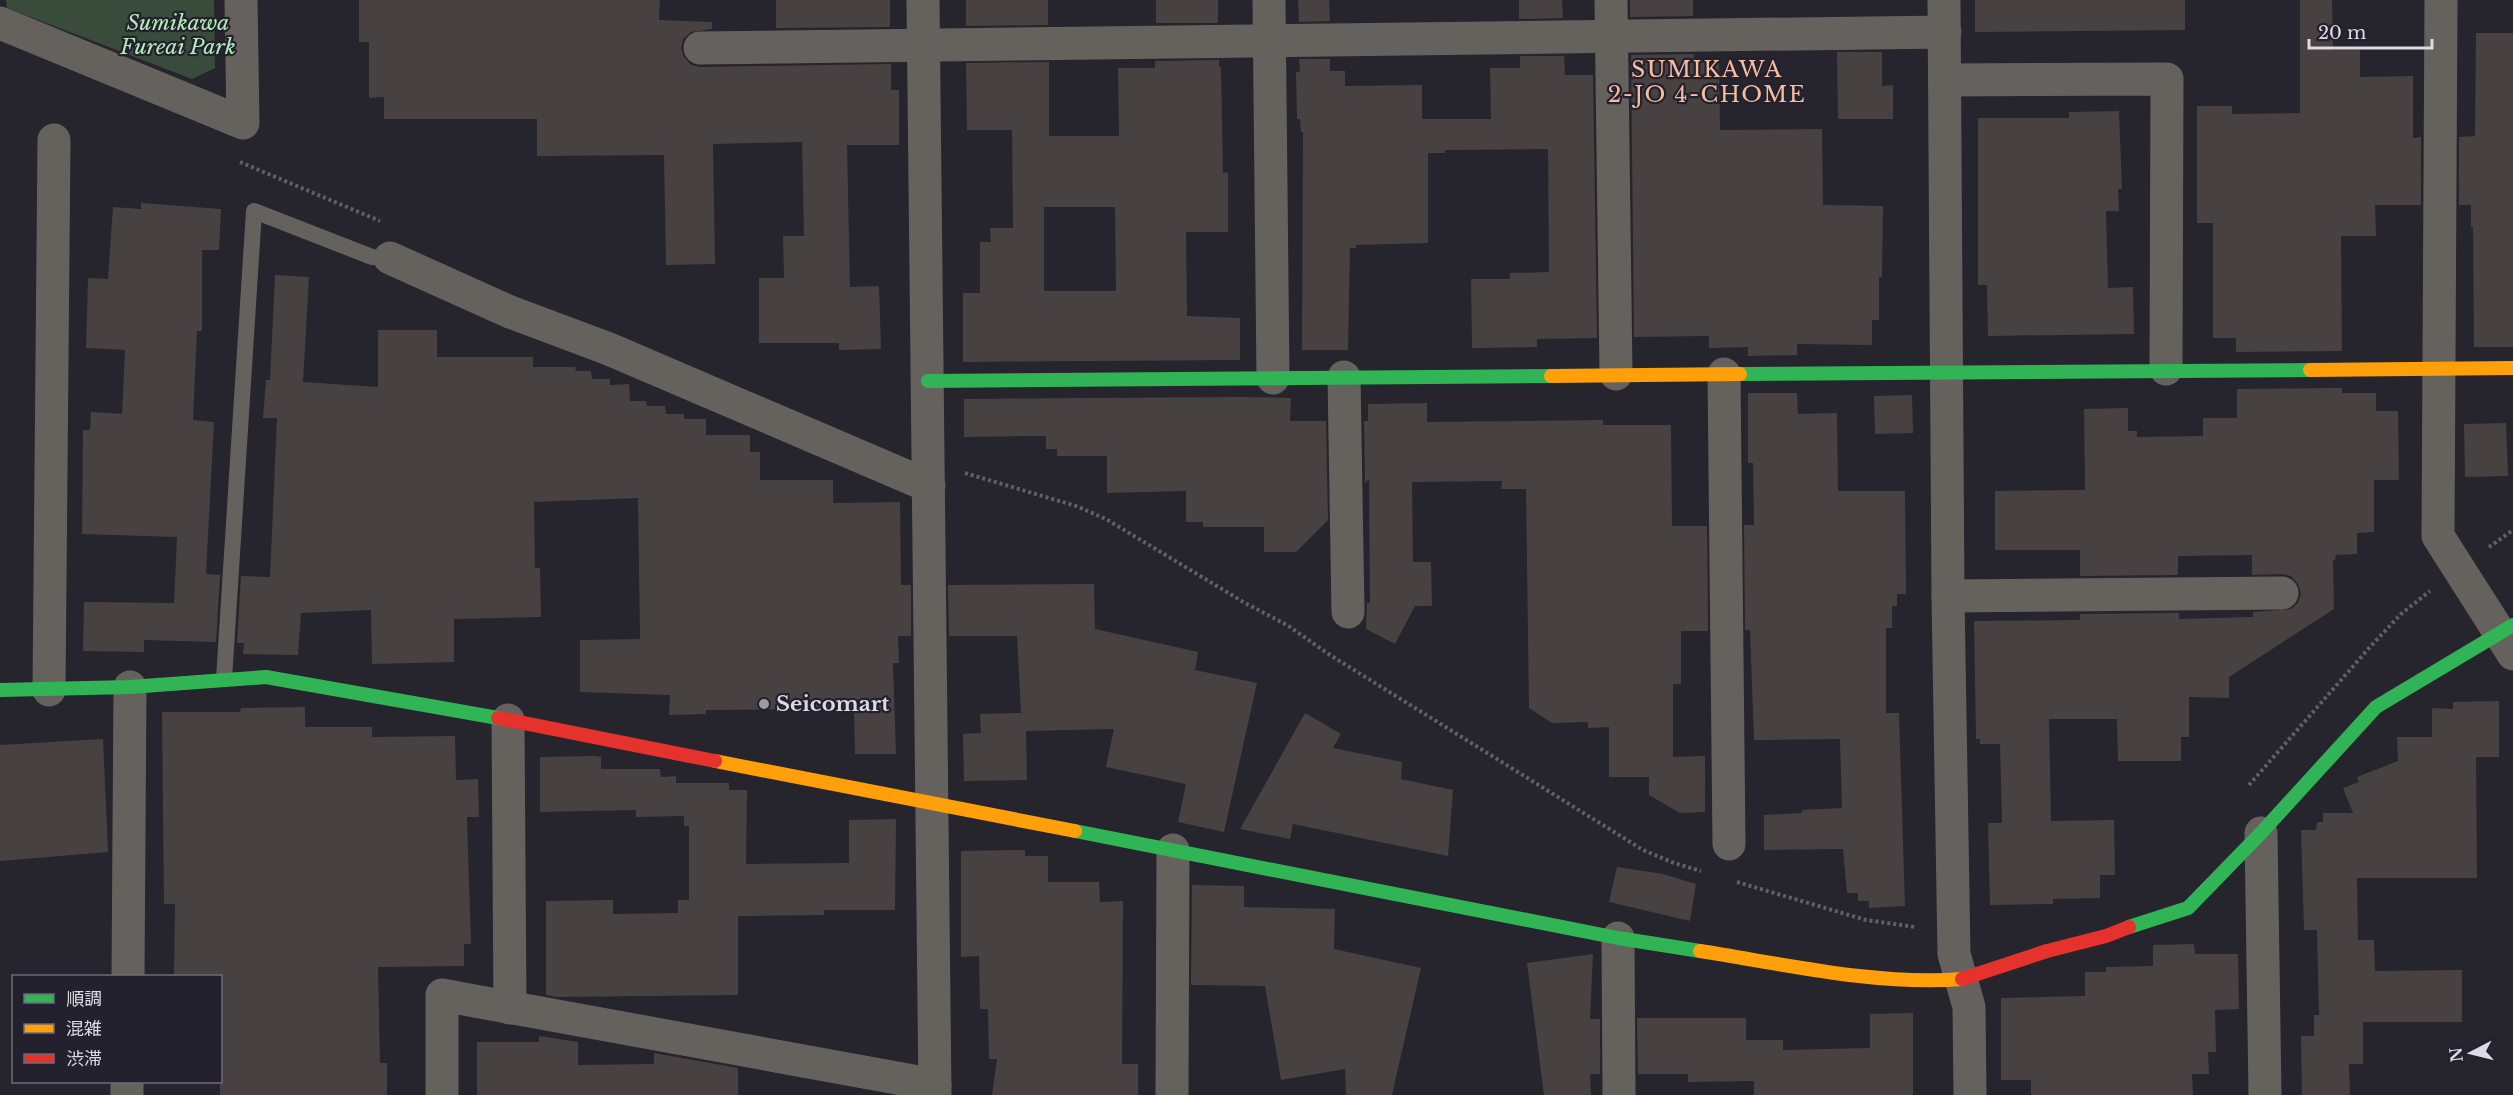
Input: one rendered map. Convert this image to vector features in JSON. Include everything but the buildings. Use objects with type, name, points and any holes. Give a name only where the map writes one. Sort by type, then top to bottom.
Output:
[{"type":"street","points":[[0,23],[243,123],[241,0]]},
{"type":"street","points":[[442,1095],[442,995],[935,1090],[923,0]]},
{"type":"street","points":[[1269,0],[1274,378]]},
{"type":"street","points":[[1611,0],[1616,374]]},
{"type":"street","points":[[1944,0],[1948,596],[1954,954],[1969,1007],[1970,1095]]},
{"type":"street","points":[[0,690],[130,687],[266,677],[508,720],[1618,938],[1823,970],[1918,981],[1961,979],[2047,951],[2106,936],[2138,923],[2188,908],[2261,833],[2376,707],[2509,638],[2438,536],[2440,0]]},
{"type":"street","points":[[700,48],[924,47],[1945,32]]},
{"type":"street","points":[[1945,80],[2167,79],[2166,369]]},
{"type":"street","points":[[49,690],[54,140]]},
{"type":"street","points":[[390,258],[510,312],[929,474]]},
{"type":"street","points":[[928,381],[2166,369],[2513,368]]},
{"type":"street","points":[[1724,374],[1729,844]]},
{"type":"street","points":[[1344,377],[1348,612]]},
{"type":"street","points":[[1948,596],[2282,593]]},
{"type":"street","points":[[128,975],[130,687]]},
{"type":"street","points":[[508,720],[510,1008]]},
{"type":"street","points":[[2261,833],[2265,1095]]},
{"type":"street","points":[[1172,1095],[1173,850]]},
{"type":"street","points":[[1618,938],[1619,1095]]},
{"type":"lane","points":[[224,679],[254,211],[372,257],[390,258]]},
{"type":"path","points":[[230,157],[382,222]]},
{"type":"path","points":[[929,474],[1076,506],[1106,519],[1245,603],[1287,625],[1330,655],[1643,850],[1674,864],[1708,873]]},
{"type":"path","points":[[2244,791],[2401,614],[2459,568],[2513,530]]},
{"type":"path","points":[[1731,880],[1866,920],[1930,930],[1954,930]]},
{"type":"green space","name":"Sumikawa Fureai Park","points":[[6,0],[214,0],[215,68],[192,79],[7,8]]},
{"type":"traffic: fast","points":[[1740,374],[2310,370]]},
{"type":"traffic: fast","points":[[928,381],[1551,376]]},
{"type":"traffic: fast","points":[[2129,927],[2188,908],[2261,833],[2376,707],[2513,625]]},
{"type":"traffic: fast","points":[[0,690],[130,687],[266,677],[498,718]]},
{"type":"traffic: fast","points":[[1075,831],[1618,938],[1700,951]]},
{"type":"traffic: slow","points":[[2310,370],[2513,368]]},
{"type":"traffic: slow","points":[[1551,376],[1740,374]]},
{"type":"traffic: slow","points":[[715,761],[1075,831]]},
{"type":"traffic: slow","points":[[1700,951],[1864,977],[1962,979]]},
{"type":"traffic: jam","points":[[498,718],[715,761]]},
{"type":"traffic: jam","points":[[1962,979],[2129,927]]},
{"type":"place","name":"Seicomart","points":[[764,704]]},
{"type":"district","name":"SUMIKAWA 2-JO 4-CHOME","points":[[1707,82]]}]
